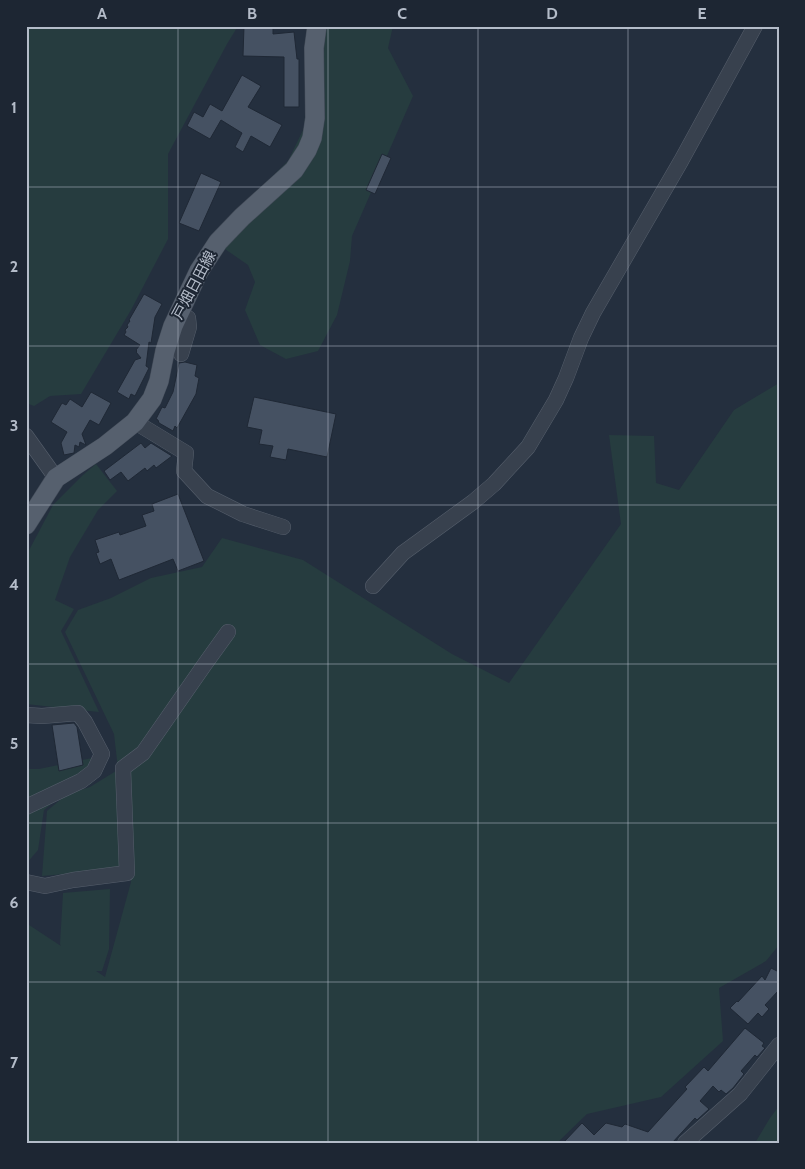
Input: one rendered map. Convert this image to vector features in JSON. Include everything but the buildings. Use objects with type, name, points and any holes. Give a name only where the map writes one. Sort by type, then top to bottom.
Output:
[{"type":"main road","name":"戸畑日田線","points":[[27,521],[56,478],[105,446],[135,422],[152,399],[159,381],[173,326],[199,271],[218,242],[242,217],[294,170],[307,150],[312,138],[315,118],[314,48],[318,26]]},
{"type":"street","points":[[373,586],[403,553],[473,502],[494,484],[528,447],[556,400],[593,313],[755,26]]},
{"type":"street","points":[[179,313],[188,318],[189,327],[181,354]]},
{"type":"street","points":[[135,422],[186,453],[184,471],[207,496],[242,514],[283,527]]},
{"type":"street","points":[[26,436],[56,478]]},
{"type":"street","points":[[26,882],[45,886],[73,880],[127,873],[123,768],[143,753],[228,632]]},
{"type":"street","points":[[26,715],[42,716],[78,713],[102,754],[94,771],[81,781],[26,807]]},
{"type":"street","points":[[685,1143],[740,1094],[779,1045]]},
{"type":"green space","points":[[26,26],[238,26],[168,154],[168,239],[131,310],[81,394],[50,396],[34,406],[26,403]]},
{"type":"green space","points":[[312,26],[393,26],[388,48],[413,96],[352,236],[350,261],[337,315],[318,351],[286,359],[260,345],[245,310],[255,282],[248,265],[222,247],[242,206],[288,161],[304,128],[306,105],[305,71]]},
{"type":"green space","points":[[779,383],[779,945],[766,961],[719,988],[723,1041],[661,1097],[587,1114],[557,1143],[26,1143],[26,923],[61,946],[63,893],[110,889],[109,949],[102,971],[96,971],[105,977],[131,882],[114,734],[65,632],[78,610],[111,598],[151,578],[202,567],[222,538],[303,560],[452,654],[509,683],[621,524],[609,435],[654,436],[656,483],[679,490],[734,410]]},
{"type":"green space","points":[[96,464],[117,491],[98,510],[70,557],[55,600],[74,609],[61,631],[99,712],[26,704],[26,556],[53,505]]},
{"type":"green space","points":[[97,757],[104,767],[91,784],[64,793],[44,810],[38,850],[26,864],[26,769],[39,769]]},
{"type":"green space","points":[[116,771],[122,869],[42,876],[47,811],[67,794],[90,787]]},
{"type":"green space","points":[[779,1106],[779,1143],[755,1143],[770,1118]]}]
